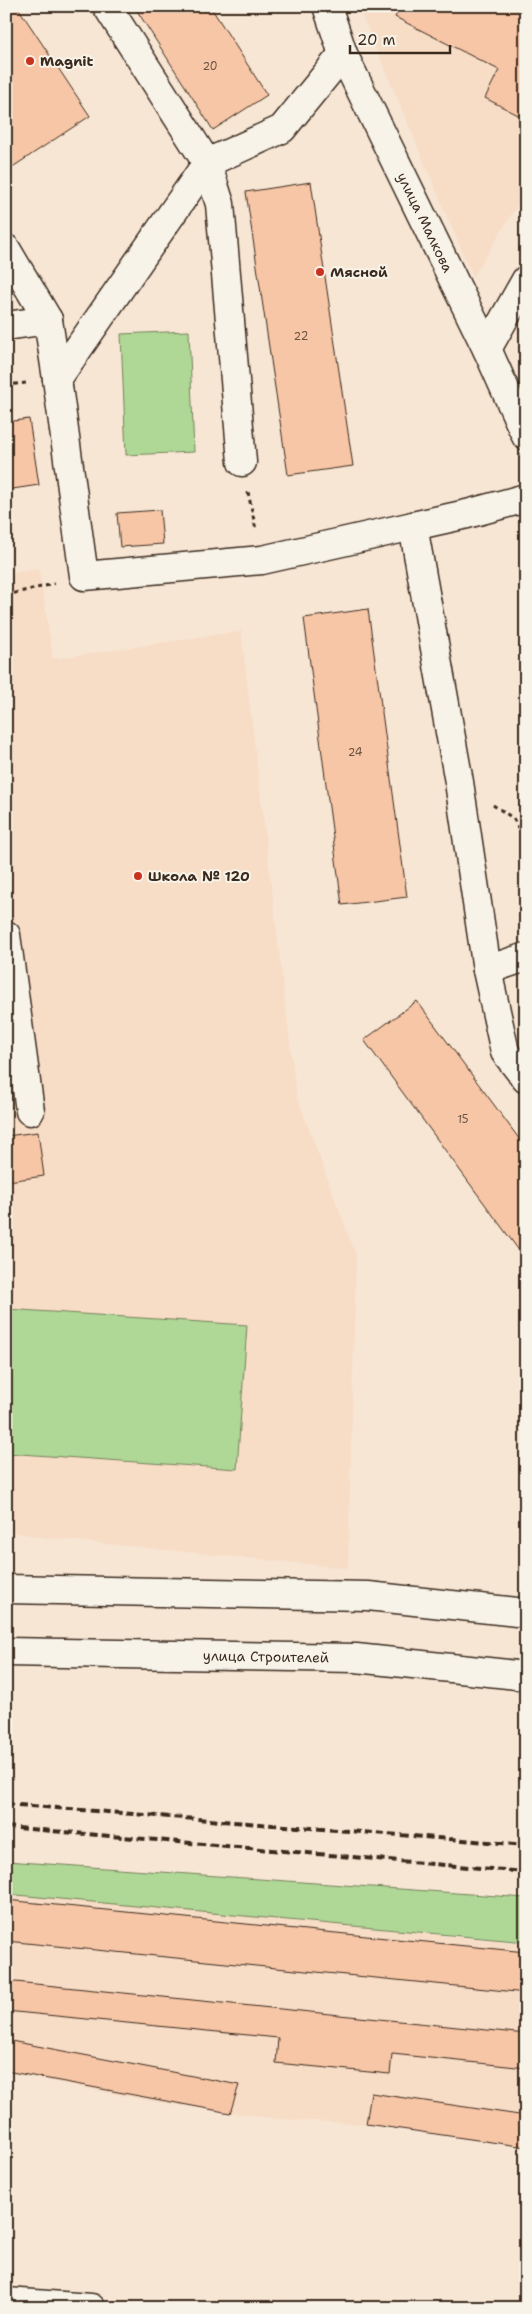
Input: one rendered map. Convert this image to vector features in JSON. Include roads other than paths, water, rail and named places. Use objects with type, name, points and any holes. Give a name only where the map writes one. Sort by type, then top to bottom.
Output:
[{"type":"main road","points":[[107,6],[208,163],[220,204],[242,462]]},
{"type":"main road","name":"улица Малкова","points":[[327,6],[343,54],[487,349],[526,436]]},
{"type":"main road","points":[[57,379],[208,163],[282,129],[343,54]]},
{"type":"main road","points":[[6,249],[48,320],[84,576],[262,560],[467,514],[526,498]]},
{"type":"main road","points":[[487,349],[526,280]]},
{"type":"main road","points":[[6,326],[48,320]]},
{"type":"main road","points":[[413,526],[459,782],[486,970],[505,1052],[526,1079]]},
{"type":"main road","points":[[6,935],[30,1111]]},
{"type":"main road","points":[[486,970],[526,957]]},
{"type":"main road","points":[[6,1589],[368,1596],[526,1613]]},
{"type":"main road","name":"улица Строителей","points":[[6,1652],[356,1658],[526,1676]]},
{"type":"main road","points":[[6,2302],[91,2308]]},
{"type":"railway","points":[[6,1804],[526,1845]]},
{"type":"railway","points":[[6,1827],[526,1872]]},
{"type":"place","name":"Magnit","points":[[30,61]]},
{"type":"place","name":"Мясной","points":[[320,272]]},
{"type":"place","name":"Школа № 120","points":[[138,876]]}]
